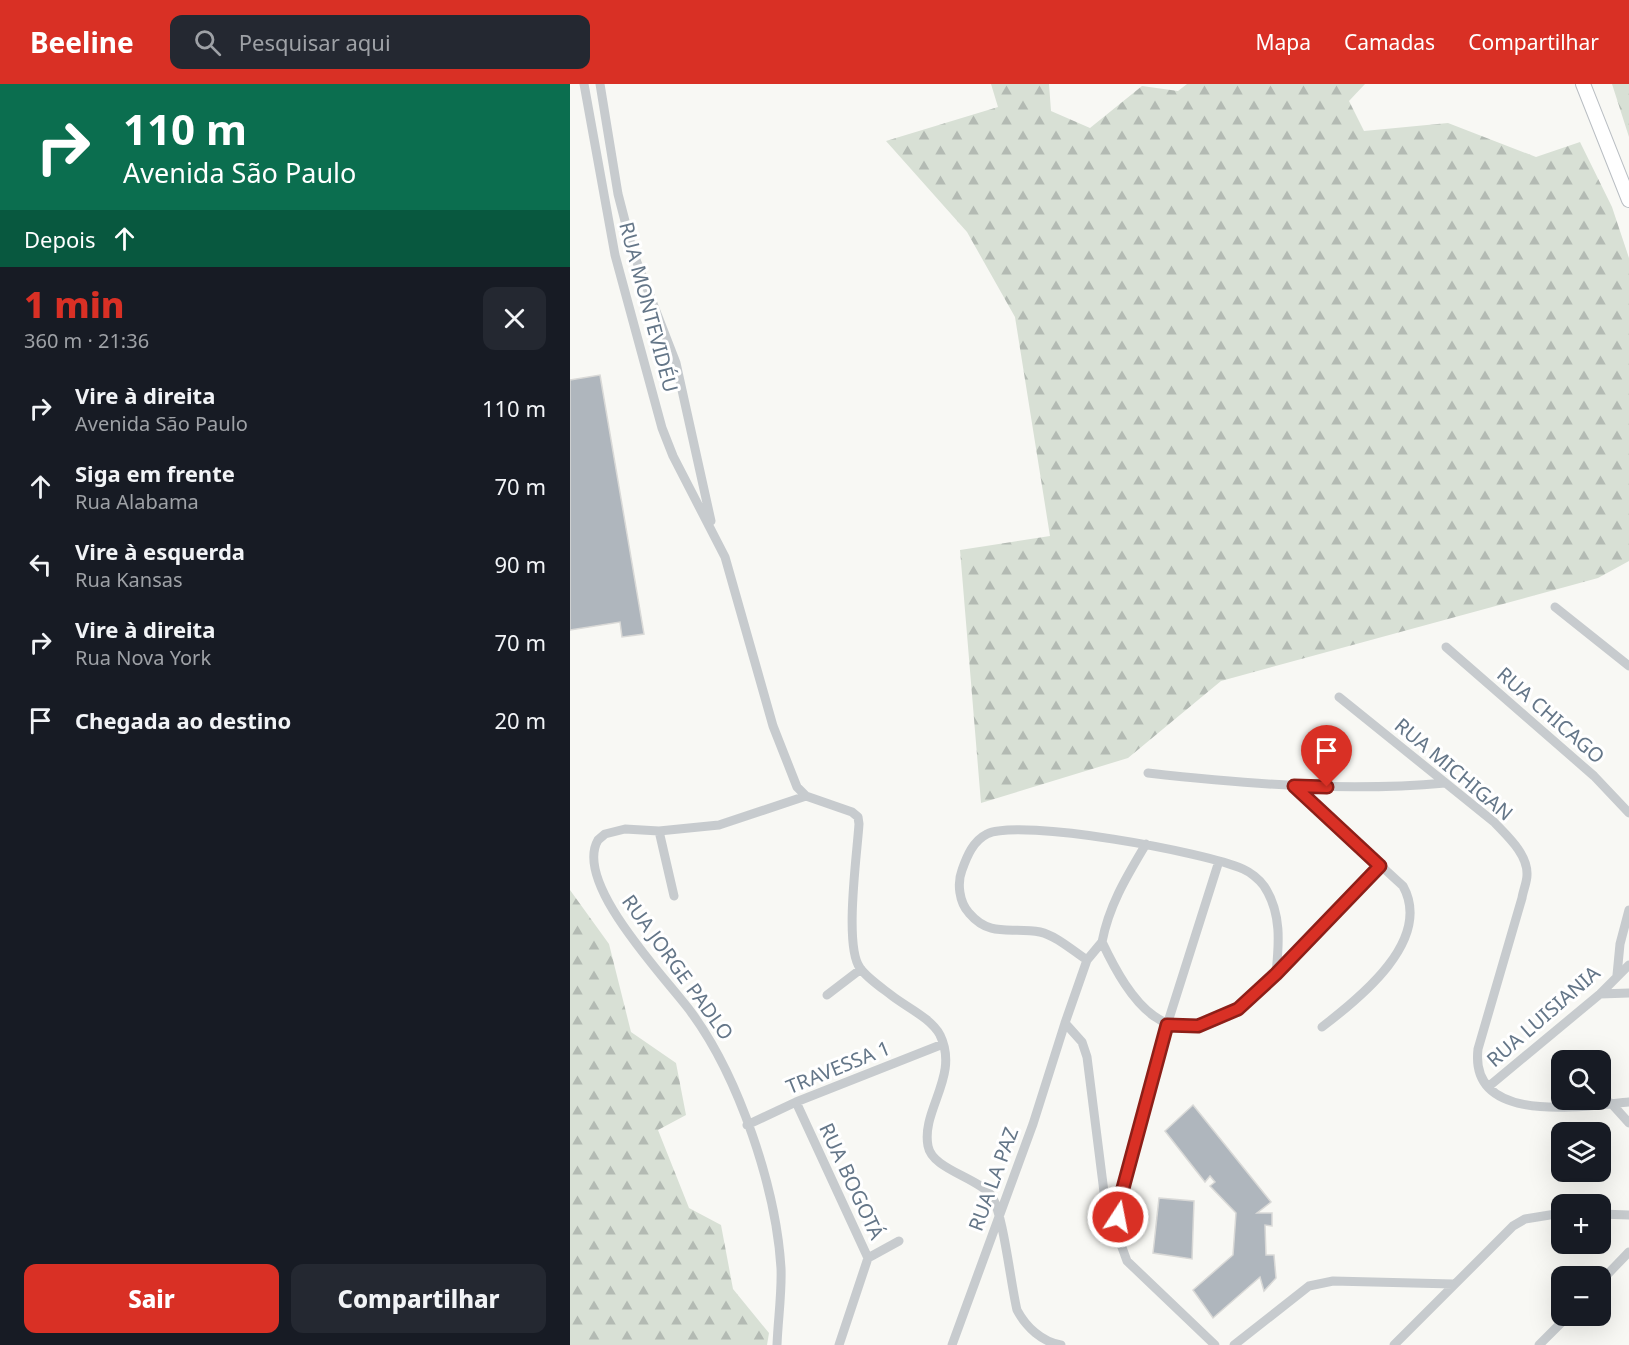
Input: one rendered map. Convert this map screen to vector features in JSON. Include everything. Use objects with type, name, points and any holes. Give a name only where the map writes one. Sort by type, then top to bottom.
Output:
[{"type":"main road","points":[[1583,84],[1629,200]]},
{"type":"street","name":"RUA MONTEVIDÉU","points":[[584,84],[615,255],[662,428],[673,456],[713,529]]},
{"type":"street","name":"RUA MONTEVIDÉU","points":[[600,84],[618,194],[633,252],[676,363],[713,529],[742,611],[773,726],[797,787],[806,796]]},
{"type":"street","points":[[1555,607],[1629,666]]},
{"type":"street","name":"RUA CHICAGO","points":[[1446,647],[1594,776],[1629,813]]},
{"type":"street","name":"RUA MICHIGAN","points":[[1339,697],[1494,822],[1515,845],[1527,874],[1479,1049],[1478,1070],[1488,1087]]},
{"type":"street","points":[[1148,773],[1294,786],[1344,788],[1445,783]]},
{"type":"street","points":[[1294,786],[1403,886],[1410,899],[1411,912],[1406,934],[1393,959],[1370,987],[1322,1027]]},
{"type":"street","points":[[674,896],[659,831],[718,825],[806,796],[858,817],[852,932],[855,958],[861,969],[934,1027],[943,1044],[946,1068],[928,1129],[928,1145],[933,1158],[990,1195],[998,1216],[1017,1310],[1023,1322],[1037,1334],[1061,1345]]},
{"type":"street","points":[[1146,844],[1121,886],[1108,914],[1102,942],[1087,960],[1050,936],[1039,932],[1007,932],[988,928],[974,918],[963,904],[959,877],[972,847],[987,834],[1017,829],[1146,844],[1244,869],[1263,886],[1278,924],[1276,974]]},
{"type":"street","name":"RUA JORGE PADLO","points":[[659,831],[613,831],[598,840],[592,854],[598,882],[619,920],[691,1012],[719,1055],[747,1125],[770,1190],[777,1235],[781,1269],[777,1345]]},
{"type":"street","points":[[1116,1232],[1119,1203],[1167,1025],[1219,861]]},
{"type":"street","points":[[1102,942],[1128,991],[1147,1012],[1167,1025],[1198,1026],[1238,1009],[1276,974],[1380,866]]},
{"type":"street","points":[[1617,975],[1620,944],[1629,910]]},
{"type":"street","name":"RUA LA PAZ","points":[[952,1345],[1033,1124],[1087,960]]},
{"type":"street","name":"RUA LUISIANIA","points":[[1551,1106],[1528,1107],[1506,1101],[1488,1087],[1600,994],[1629,965]]},
{"type":"street","points":[[827,994],[861,969]]},
{"type":"street","points":[[1600,994],[1629,993]]},
{"type":"street","points":[[1065,1023],[1082,1042],[1087,1057],[1105,1200],[1126,1261],[1215,1345]]},
{"type":"street","name":"TRAVESSA 1","points":[[747,1125],[796,1102],[943,1044]]},
{"type":"street","name":"RUA BOGOTÁ","points":[[796,1102],[868,1258],[839,1345]]},
{"type":"street","name":"RUA LUISIANIA","points":[[1611,1103],[1629,1102]]},
{"type":"street","points":[[1611,1103],[1629,1123]]},
{"type":"street","points":[[1611,1214],[1629,1215]]},
{"type":"street","points":[[1394,1345],[1513,1226],[1525,1219],[1551,1215]]},
{"type":"street","points":[[868,1258],[899,1241]]},
{"type":"street","points":[[1611,1271],[1629,1252]]},
{"type":"street","points":[[1234,1345],[1309,1286],[1333,1281],[1453,1284]]},
{"type":"street","points":[[1539,1345],[1558,1326]]},
{"type":"green space","points":[[991,84],[1049,84],[1051,111],[1090,128],[1142,86],[1178,91],[1187,84],[1365,84],[1349,101],[1364,131],[1448,123],[1536,157],[1580,142],[1612,207],[1629,258],[1629,561],[1598,578],[1221,681],[1128,758],[981,803],[960,550],[1050,536],[1015,317],[967,232],[886,141],[998,107]]},
{"type":"green space","points":[[1612,84],[1629,84],[1629,137]]},
{"type":"green space","points":[[570,890],[609,944],[631,1032],[676,1063],[686,1115],[658,1130],[689,1208],[721,1225],[733,1289],[769,1333],[767,1345],[570,1345]]},
{"type":"building","points":[[600,375],[644,634],[622,637],[620,622],[570,630],[570,380]]},
{"type":"building","points":[[1193,1105],[1271,1202],[1257,1213],[1272,1213],[1272,1226],[1265,1225],[1266,1255],[1274,1255],[1276,1278],[1264,1291],[1260,1277],[1213,1318],[1193,1290],[1233,1255],[1236,1213],[1210,1186],[1215,1182],[1210,1176],[1205,1182],[1165,1131]]},
{"type":"building","points":[[1159,1198],[1194,1201],[1192,1259],[1153,1253]]},
{"type":"route","points":[[1118,1217],[1119,1203],[1167,1025],[1198,1026],[1238,1009],[1276,974],[1380,866],[1294,786],[1327,787]]}]
